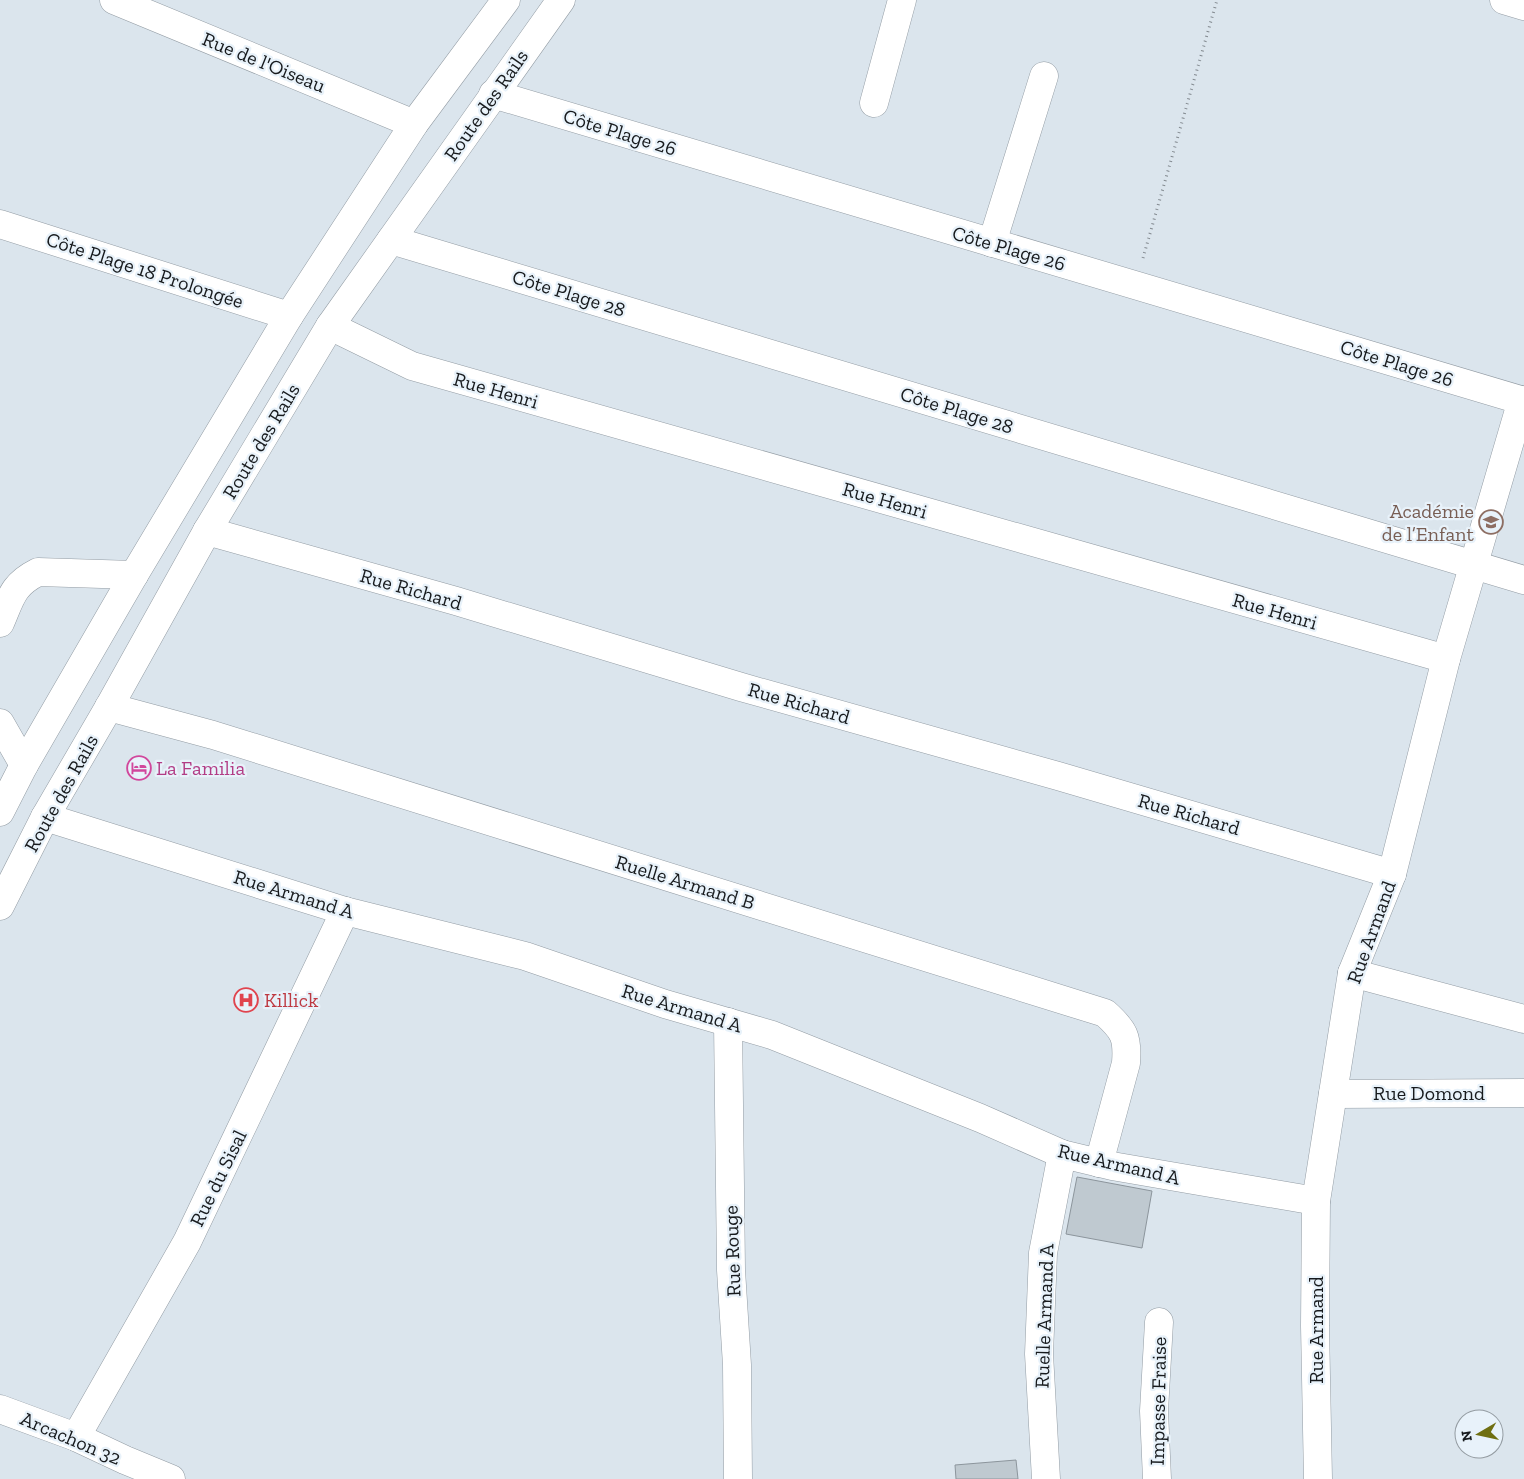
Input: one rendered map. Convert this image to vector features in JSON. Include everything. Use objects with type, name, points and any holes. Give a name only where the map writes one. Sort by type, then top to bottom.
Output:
[{"type":"street","name":"Rue de l'Oiseau","points":[[114,0],[414,124]]},
{"type":"street","name":"Route des Rails","points":[[0,812],[24,765],[134,576],[289,316],[414,124],[506,0]]},
{"type":"street","name":"Route des Rails","points":[[0,906],[45,817],[207,531],[330,326],[561,0]]},
{"type":"street","points":[[874,104],[902,0]]},
{"type":"street","points":[[1504,0],[1524,6]]},
{"type":"street","points":[[992,243],[1044,76]]},
{"type":"street","name":"Côte Plage 26","points":[[493,94],[1523,400]]},
{"type":"street","name":"Côte Plage 18 Prolongée","points":[[0,224],[289,316]]},
{"type":"street","name":"Côte Plage 28","points":[[391,240],[1524,580]]},
{"type":"street","name":"Rue Henri","points":[[330,326],[412,366],[1446,659]]},
{"type":"street","name":"Rue Armand","points":[[1318,1479],[1315,1326],[1316,1201],[1352,973],[1392,874],[1446,659],[1523,400]]},
{"type":"street","name":"Rue Richard","points":[[207,531],[446,598],[741,687],[1058,776],[1392,874]]},
{"type":"street","points":[[0,623],[16,588],[26,578],[38,572],[134,576]]},
{"type":"street","name":"Ruelle Armand B","points":[[109,707],[213,735],[1105,1013],[1119,1026],[1124,1037],[1127,1053],[1099,1163]]},
{"type":"street","points":[[0,723],[24,765]]},
{"type":"street","name":"Rue Armand A","points":[[45,817],[345,911],[525,956],[665,1004],[772,1035],[980,1118],[1062,1154],[1112,1166],[1316,1201]]},
{"type":"street","name":"Rue du Sisal","points":[[76,1437],[187,1242],[345,911]]},
{"type":"street","points":[[1352,973],[1524,1019]]},
{"type":"street","name":"Rue Rouge","points":[[728,1022],[731,1270],[737,1365],[738,1479]]},
{"type":"street","name":"Rue Domond","points":[[1333,1094],[1524,1093]]},
{"type":"street","name":"Ruelle Armand A","points":[[1046,1479],[1039,1354],[1043,1253],[1062,1154]]},
{"type":"street","name":"Impasse Fraise","points":[[1157,1479],[1154,1411],[1158,1322]]},
{"type":"street","name":"Arcachon 32","points":[[0,1409],[76,1437],[121,1470],[171,1479]]},
{"type":"path","points":[[1135,285],[1217,0]]},
{"type":"building","points":[[1077,1177],[1152,1191],[1142,1248],[1066,1234]]},
{"type":"building","points":[[1016,1460],[1018,1479],[956,1479],[955,1465]]},
{"type":"place","name":"Académie de l’Enfant","points":[[1491,522]]},
{"type":"place","name":"La Familia","points":[[139,768]]},
{"type":"place","name":"Killick","points":[[246,1000]]}]
